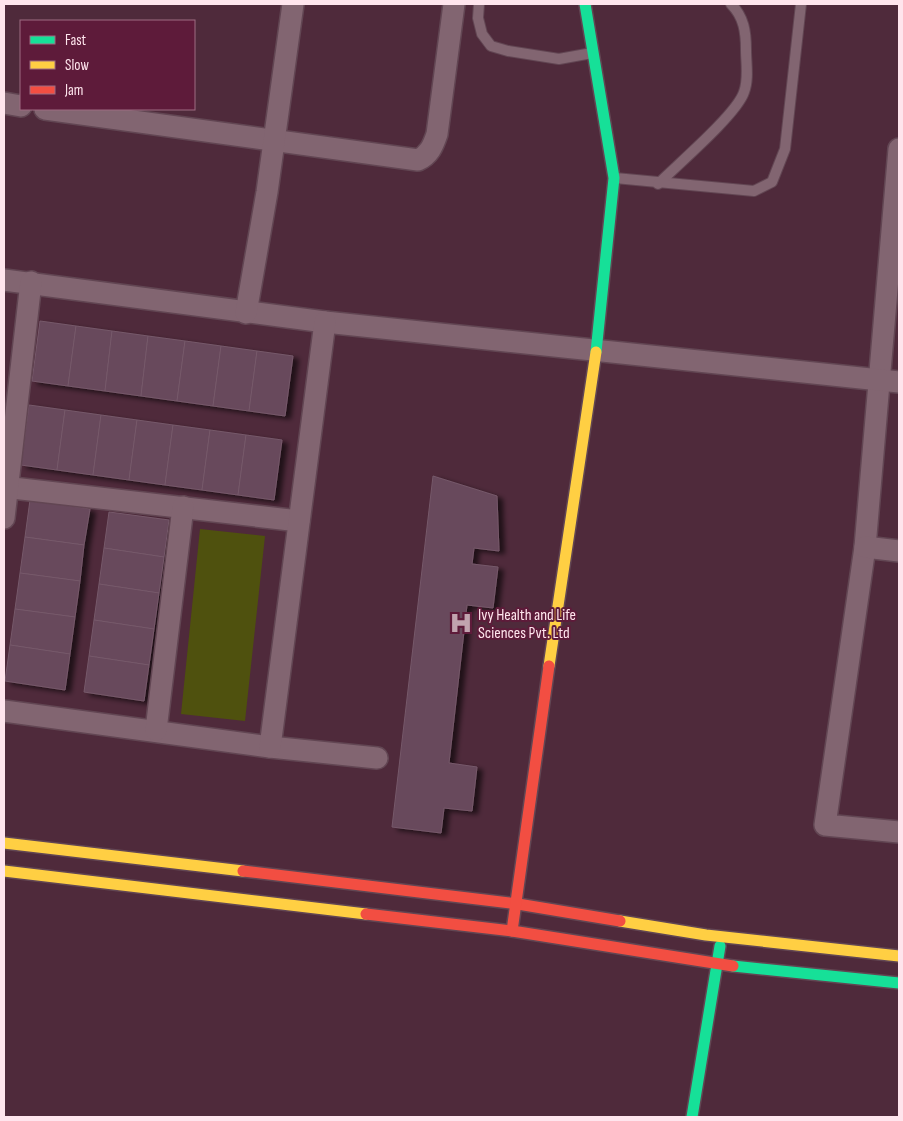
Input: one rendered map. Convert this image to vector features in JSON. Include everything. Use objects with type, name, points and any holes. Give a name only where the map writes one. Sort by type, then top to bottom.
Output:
[{"type":"main road","points":[[512,931],[518,904],[559,590],[596,352],[614,178],[585,4]]},
{"type":"main road","points":[[4,843],[518,904],[721,936],[899,956]]},
{"type":"main road","points":[[4,871],[512,931],[718,964],[899,983]]},
{"type":"main road","points":[[692,1117],[721,936]]},
{"type":"street","points":[[246,313],[274,140],[293,4]]},
{"type":"street","points":[[52,110],[418,160],[425,157],[433,145],[436,134],[454,4]]},
{"type":"street","points":[[4,103],[20,106]]},
{"type":"street","points":[[899,149],[890,380],[825,825],[899,832]]},
{"type":"street","points":[[4,280],[31,282],[246,313],[324,322],[596,352],[890,380]]},
{"type":"street","points":[[4,518],[6,487],[31,282]]},
{"type":"street","points":[[270,747],[324,322]]},
{"type":"street","points":[[6,487],[298,521]]},
{"type":"street","points":[[156,730],[183,507]]},
{"type":"street","points":[[865,547],[899,551]]},
{"type":"street","points":[[4,710],[270,747],[377,758]]},
{"type":"lane","points":[[479,4],[478,18],[482,34],[491,46],[508,51],[560,59],[593,53]]},
{"type":"lane","points":[[658,184],[728,114],[744,92],[747,79],[745,28],[732,4]]},
{"type":"lane","points":[[614,178],[658,184],[754,191],[772,182],[785,149],[801,4]]},
{"type":"shaded area","points":[[200,529],[265,536],[245,721],[181,714]]},
{"type":"building","points":[[40,321],[76,326],[68,386],[32,381]]},
{"type":"building","points":[[76,326],[112,331],[105,391],[68,386]]},
{"type":"building","points":[[112,331],[148,336],[141,396],[105,391]]},
{"type":"building","points":[[148,336],[185,341],[177,401],[141,396]]},
{"type":"building","points":[[185,341],[221,346],[213,406],[177,401]]},
{"type":"building","points":[[221,346],[257,351],[249,411],[213,406]]},
{"type":"building","points":[[257,351],[293,356],[285,416],[249,411]]},
{"type":"building","points":[[29,405],[65,410],[57,470],[21,465]]},
{"type":"building","points":[[65,410],[101,415],[93,475],[57,470]]},
{"type":"building","points":[[101,415],[137,420],[129,480],[93,475]]},
{"type":"building","points":[[137,420],[173,425],[165,485],[129,480]]},
{"type":"building","points":[[173,425],[210,430],[202,490],[165,485]]},
{"type":"building","points":[[210,430],[246,435],[238,495],[202,490]]},
{"type":"building","points":[[246,435],[282,440],[274,500],[238,495]]},
{"type":"building","points":[[433,476],[497,496],[499,551],[474,548],[472,564],[498,567],[493,608],[467,605],[449,763],[477,767],[472,811],[444,808],[441,833],[392,827]]},
{"type":"building","points":[[30,500],[90,509],[84,545],[25,537]]},
{"type":"building","points":[[109,512],[169,520],[164,557],[104,548]]},
{"type":"building","points":[[25,537],[84,545],[80,581],[20,573]]},
{"type":"building","points":[[104,548],[164,557],[159,593],[99,584]]},
{"type":"building","points":[[20,573],[80,581],[75,617],[15,609]]},
{"type":"building","points":[[99,584],[159,593],[154,629],[94,620]]},
{"type":"building","points":[[15,609],[75,617],[70,654],[10,645]]},
{"type":"building","points":[[94,620],[154,629],[149,665],[89,656]]},
{"type":"building","points":[[10,645],[70,654],[65,690],[5,681]]},
{"type":"building","points":[[89,656],[149,665],[144,701],[84,692]]},
{"type":"traffic: fast","points":[[585,4],[614,178],[596,352]]},
{"type":"traffic: fast","points":[[692,1117],[720,946]]},
{"type":"traffic: fast","points":[[733,966],[899,983]]},
{"type":"traffic: slow","points":[[549,666],[596,352]]},
{"type":"traffic: slow","points":[[4,843],[243,871]]},
{"type":"traffic: slow","points":[[4,871],[366,914]]},
{"type":"traffic: slow","points":[[620,921],[706,935],[899,956]]},
{"type":"traffic: jam","points":[[512,931],[549,666]]},
{"type":"traffic: jam","points":[[243,871],[518,904],[620,921]]},
{"type":"traffic: jam","points":[[366,914],[512,931],[733,966]]},
{"type":"place","name":"Ivy Health and Life Sciences Pvt. Ltd","points":[[461,623]]}]
